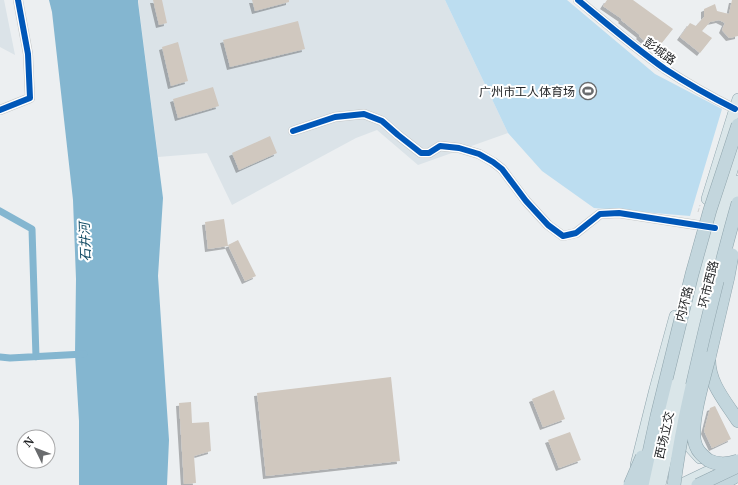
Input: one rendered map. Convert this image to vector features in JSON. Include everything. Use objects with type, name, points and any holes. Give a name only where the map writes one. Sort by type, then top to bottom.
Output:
[{"type":"highway","name":"内环路","points":[[642,485],[657,416],[692,274],[734,125]]},
{"type":"highway","points":[[675,485],[681,438],[689,399],[720,270],[738,203]]},
{"type":"highway","points":[[737,229],[728,277],[695,418],[693,438],[695,446],[699,452],[711,461],[726,464],[738,461]]},
{"type":"highway","points":[[630,485],[645,449],[692,274]]},
{"type":"highway","points":[[709,358],[710,371],[715,384],[738,421]]},
{"type":"highway","points":[[698,485],[738,465]]},
{"type":"highway","points":[[720,485],[738,477]]},
{"type":"highway","points":[[730,485],[738,477]]},
{"type":"main road","points":[[649,485],[648,473],[677,325],[699,226],[724,146],[734,125],[737,106]]},
{"type":"main road","points":[[724,146],[735,178]]},
{"type":"main road","name":"环市西路","points":[[679,387],[696,334],[705,292],[735,178],[738,150]]},
{"type":"main road","name":"环市西路","points":[[679,387],[703,269],[715,228],[735,178]]},
{"type":"main road","points":[[675,485],[697,375],[714,304],[737,229],[738,218]]},
{"type":"main road","points":[[630,485],[653,396],[699,258],[715,228]]},
{"type":"main road","points":[[716,250],[737,229]]},
{"type":"main road","points":[[696,334],[697,375]]},
{"type":"main road","name":"西场立交","points":[[653,485],[679,387]]},
{"type":"main road","name":"西场立交","points":[[660,485],[679,387]]},
{"type":"main road","points":[[684,438],[700,458],[704,461],[719,466]]},
{"type":"main road","points":[[680,485],[738,457]]},
{"type":"main road","points":[[710,485],[738,465]]},
{"type":"main road","points":[[733,485],[738,482]]},
{"type":"street","points":[[0,110],[30,98],[28,54],[18,0]]},
{"type":"street","name":"彭城路","points":[[578,0],[662,67],[704,93],[737,106]]},
{"type":"street","points":[[292,131],[335,117],[364,114],[382,121],[421,153],[429,153],[440,146],[459,148],[479,154],[502,169],[526,201],[548,225],[562,236],[576,233],[600,214],[619,213],[715,228]]},
{"type":"street","points":[[653,449],[663,458],[680,455]]},
{"type":"shaded area","points":[[0,0],[4,0],[15,55],[0,47]]},
{"type":"shaded area","points":[[138,0],[445,0],[508,133],[418,165],[377,130],[356,138],[232,205],[207,153],[158,157]]},
{"type":"shaded area","name":"广州市工人体育场","points":[[445,0],[567,0],[655,74],[722,109],[690,216],[594,208],[542,171],[508,133]]},
{"type":"water","name":"石井河","points":[[49,0],[138,0],[163,198],[158,276],[169,440],[167,485],[79,485],[79,421],[75,354],[76,279],[73,200],[52,12]]},
{"type":"building","points":[[153,0],[162,0],[167,23],[159,25]]},
{"type":"building","points":[[252,0],[289,0],[289,2],[255,11]]},
{"type":"building","points":[[607,0],[633,0],[673,29],[661,44],[657,39],[650,46],[639,36],[640,35],[621,20],[622,19],[603,6]]},
{"type":"building","points":[[732,0],[738,0],[738,36],[729,38],[722,30],[725,23],[719,20],[710,22],[702,31],[712,38],[700,53],[680,37],[690,23],[696,26],[704,17],[704,9],[715,4],[717,11],[729,14]]},
{"type":"building","points":[[298,21],[305,49],[230,67],[223,40]]},
{"type":"building","points":[[178,42],[188,81],[171,86],[162,47]]},
{"type":"building","points":[[213,87],[219,106],[178,118],[173,99]]},
{"type":"building","points":[[270,136],[277,153],[239,170],[232,153]]},
{"type":"building","points":[[224,219],[228,246],[208,249],[205,222]]},
{"type":"building","points":[[238,240],[256,276],[245,281],[228,245]]},
{"type":"building","points":[[391,377],[400,461],[266,476],[257,393]]},
{"type":"building","points":[[554,390],[565,419],[543,427],[532,399]]},
{"type":"building","points":[[191,402],[192,423],[209,422],[211,451],[194,456],[196,483],[184,484],[179,403]]},
{"type":"building","points":[[715,406],[731,439],[712,448],[704,431],[710,408]]},
{"type":"building","points":[[570,432],[581,460],[559,468],[548,440]]},
{"type":"waterway","points":[[0,211],[32,229],[36,357]]},
{"type":"waterway","points":[[0,357],[10,358],[84,354]]},
{"type":"cycle path","points":[[0,110],[30,98],[28,54],[18,0]]},
{"type":"cycle path","points":[[578,0],[665,69],[735,109]]},
{"type":"cycle path","points":[[293,131],[335,117],[364,114],[382,121],[421,153],[429,153],[440,146],[459,148],[479,154],[502,169],[526,201],[548,225],[563,236],[576,233],[600,214],[619,213],[715,228]]},
{"type":"place","name":"广州市工人体育场","points":[[588,91]]}]
